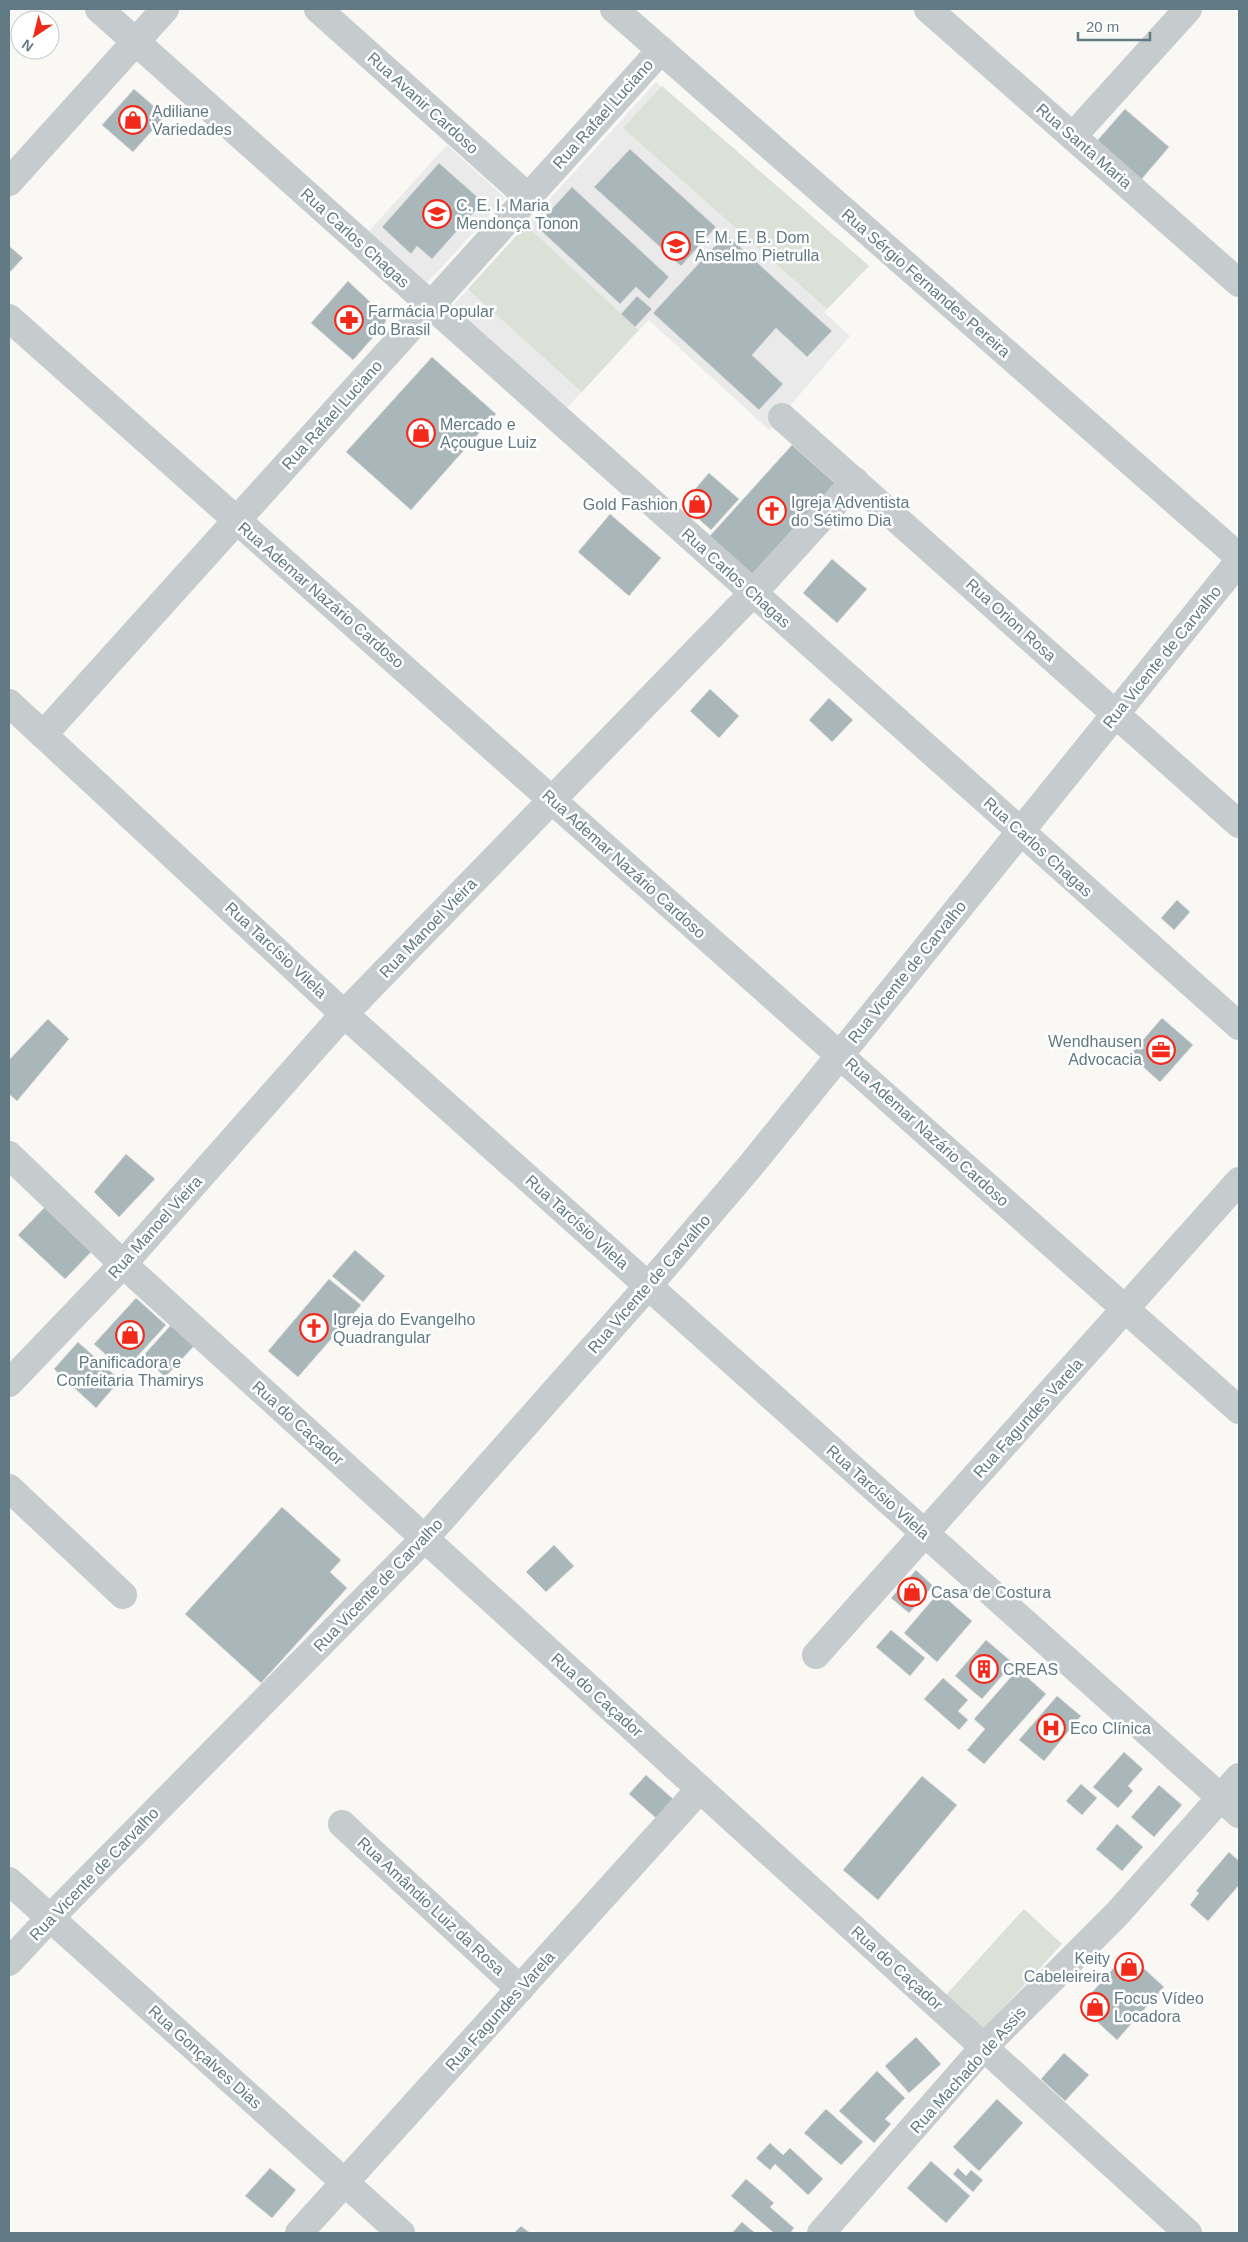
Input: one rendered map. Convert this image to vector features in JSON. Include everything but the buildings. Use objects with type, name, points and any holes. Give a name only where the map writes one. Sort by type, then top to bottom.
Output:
[{"type":"street","name":"Rua Carlos Chagas","points":[[98,9],[1239,1026]]},
{"type":"street","points":[[9,182],[164,9]]},
{"type":"street","name":"Rua Avanir Cardoso","points":[[318,9],[528,197]]},
{"type":"street","name":"Rua Sérgio Fernandes Pereira","points":[[614,9],[1239,557]]},
{"type":"street","name":"Rua Santa Maria","points":[[928,9],[1239,283]]},
{"type":"street","points":[[1073,136],[1188,9]]},
{"type":"street","name":"Rua Rafael Luciano","points":[[43,735],[661,50]]},
{"type":"street","name":"Rua Ademar Nazário Cardoso","points":[[9,318],[1239,1410]]},
{"type":"street","name":"Rua Orion Rosa","points":[[782,417],[1239,824]]},
{"type":"street","name":"Rua Manoel Vieira","points":[[9,1383],[123,1264],[344,1014],[753,593],[855,482]]},
{"type":"street","name":"Rua Vicente de Carvalho","points":[[9,1962],[50,1918],[425,1538],[648,1286],[746,1172],[1239,561]]},
{"type":"street","name":"Rua Tarcísio Vilela","points":[[9,703],[344,1014],[1230,1806]]},
{"type":"street","name":"Rua do Caçador","points":[[9,1154],[123,1264],[1188,2233]]},
{"type":"street","name":"Rua Fagundes Varela","points":[[816,1655],[1239,1181]]},
{"type":"street","points":[[9,1488],[123,1595]]},
{"type":"street","name":"Rua Machado de Assis","points":[[821,2233],[984,2048],[1117,1914],[1230,1806],[1239,1777]]},
{"type":"street","name":"Rua Fagundes Varela","points":[[299,2233],[700,1789]]},
{"type":"street","name":"Rua Amândio Luiz da Rosa","points":[[342,1824],[520,1989]]},
{"type":"street","name":"Rua Gonçalves Dias","points":[[9,1881],[401,2233]]},
{"type":"shaded area","name":"E. M. E. B. Dom Anselmo Pietrulla","points":[[656,82],[869,266],[824,312],[850,336],[769,430],[649,320],[563,412],[449,310]]},
{"type":"shaded area","points":[[662,86],[869,266],[827,309],[623,128]]},
{"type":"shaded area","name":"C. E. I. Maria Mendonça Tonon","points":[[447,145],[505,198],[427,283],[369,231]]},
{"type":"shaded area","points":[[526,225],[638,330],[582,392],[468,289]]},
{"type":"shaded area","points":[[1024,1909],[1062,1944],[984,2029],[946,1995]]},
{"type":"place","name":"Adiliane Variedades","points":[[133,120]]},
{"type":"place","name":"C. E. I. Maria Mendonça Tonon","points":[[437,214]]},
{"type":"place","name":"E. M. E. B. Dom Anselmo Pietrulla","points":[[676,246]]},
{"type":"place","name":"Farmácia Popular do Brasil","points":[[349,320]]},
{"type":"place","name":"Mercado e Açougue Luiz","points":[[421,433]]},
{"type":"place","name":"Gold Fashion","points":[[697,504]]},
{"type":"place","name":"Igreja Adventista do Sétimo Dia","points":[[772,511]]},
{"type":"place","name":"Wendhausen Advocacia","points":[[1161,1050]]},
{"type":"place","name":"Igreja do Evangelho Quadrangular","points":[[314,1328]]},
{"type":"place","name":"Panificadora e Confeitaria Thamirys","points":[[130,1335]]},
{"type":"place","name":"Casa de Costura","points":[[912,1592]]},
{"type":"place","name":"CREAS","points":[[984,1669]]},
{"type":"place","name":"Eco Clínica","points":[[1051,1728]]},
{"type":"place","name":"Keity Cabeleireira","points":[[1129,1967]]},
{"type":"place","name":"Focus Vídeo Locadora","points":[[1095,2007]]}]
